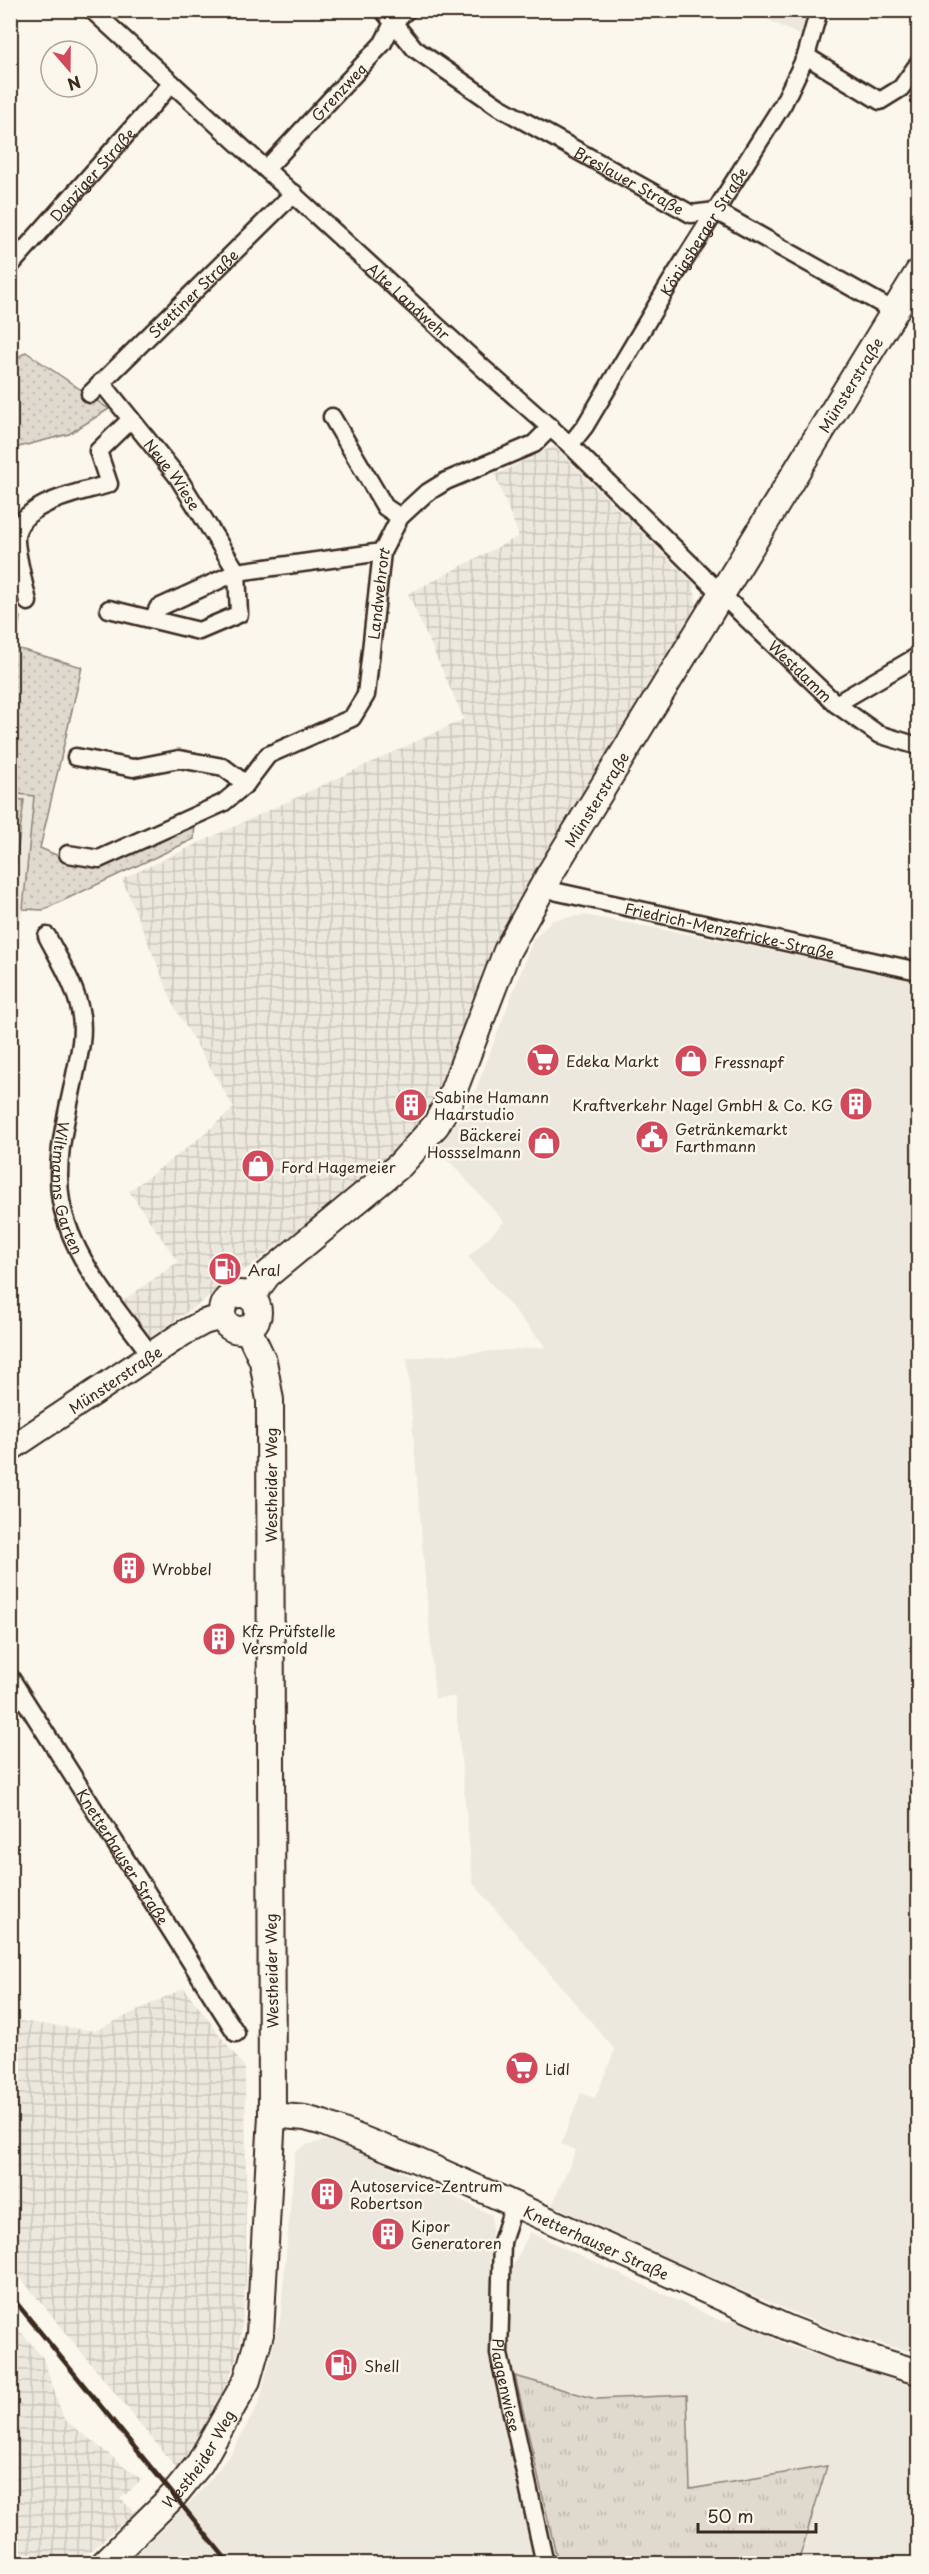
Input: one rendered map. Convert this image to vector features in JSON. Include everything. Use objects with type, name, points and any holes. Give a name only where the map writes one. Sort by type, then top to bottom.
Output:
[{"type":"main road","name":"Münsterstraße","points":[[250,1297],[267,1275],[400,1165],[436,1125],[451,1097],[507,951],[543,886],[894,312],[916,280]]},
{"type":"main road","points":[[240,1294],[250,1297],[258,1307],[257,1320],[249,1329],[238,1331],[232,1329],[222,1317],[223,1305],[230,1297],[240,1294]]},
{"type":"main road","name":"Westheider Weg","points":[[104,2564],[187,2481],[212,2444],[247,2380],[258,2346],[262,2320],[272,2115],[270,1400],[263,1361],[249,1329]]},
{"type":"street","name":"Grenzweg","points":[[266,170],[383,43],[388,17],[406,10]]},
{"type":"street","name":"Königsberger Straße","points":[[570,445],[585,426],[670,283],[783,104],[806,56],[819,10]]},
{"type":"street","name":"Alte Landwehr","points":[[101,13],[266,170],[570,445],[722,596]]},
{"type":"street","name":"Breslauer Straße","points":[[388,17],[415,49],[499,107],[691,214],[716,211]]},
{"type":"street","points":[[806,56],[880,101],[901,88],[918,64]]},
{"type":"street","name":"Danziger Straße","points":[[10,266],[172,83]]},
{"type":"street","name":"Stettiner Straße","points":[[95,388],[294,193]]},
{"type":"street","points":[[716,211],[894,312]]},
{"type":"street","name":"Neue Wiese","points":[[95,388],[131,419],[177,476],[237,572],[239,614],[199,631],[109,609]]},
{"type":"street","points":[[332,417],[385,507],[400,517]]},
{"type":"street","points":[[28,603],[16,537],[22,524],[34,510],[46,503],[109,484],[98,451],[131,419]]},
{"type":"street","name":"Landwehrort","points":[[68,854],[99,859],[223,803],[246,784],[268,755],[352,718],[366,695],[382,552],[400,517],[425,494],[446,481],[534,444],[550,427]]},
{"type":"street","points":[[153,619],[158,608],[237,572],[382,552]]},
{"type":"street","name":"Westdamm","points":[[722,596],[836,704],[918,656]]},
{"type":"street","points":[[836,704],[878,734],[918,746]]},
{"type":"street","points":[[76,757],[133,768],[179,759],[223,767],[246,784]]},
{"type":"street","name":"Friedrich-Menzefricke-Straße","points":[[543,886],[558,892],[918,971]]},
{"type":"street","name":"Wiltmanns Garten","points":[[47,936],[69,979],[81,1015],[82,1044],[59,1151],[61,1200],[68,1226],[82,1260],[150,1354]]},
{"type":"street","name":"Münsterstraße","points":[[10,1449],[150,1354],[189,1330],[222,1317]]},
{"type":"street","name":"Knetterhauser Straße","points":[[10,1677],[236,2033]]},
{"type":"street","name":"Knetterhauser Straße","points":[[272,2115],[305,2118],[323,2123],[418,2162],[788,2328],[842,2349],[918,2372]]},
{"type":"street","name":"Plaggenwiese","points":[[514,2205],[502,2242],[499,2354],[545,2564]]},
{"type":"shaded area","points":[[750,11],[809,11],[801,36]]},
{"type":"shaded area","points":[[554,446],[694,584],[697,611],[535,873],[500,945],[435,1101],[394,1157],[216,1292],[148,1339],[121,1302],[178,1262],[129,1191],[191,1145],[234,1108],[175,1008],[122,879],[464,719],[408,594],[519,536],[495,475]]},
{"type":"shaded area","points":[[11,793],[34,796],[23,909],[11,962]]},
{"type":"shaded area","points":[[584,915],[737,943],[918,982],[918,2354],[835,2330],[703,2274],[552,2205],[576,2150],[561,2144],[581,2093],[595,2098],[615,2050],[473,1883],[455,1697],[435,1698],[407,1358],[546,1347],[468,1257],[504,1222],[454,1166],[436,1151],[471,1102],[533,940],[552,920]]},
{"type":"shaded area","points":[[184,1988],[245,2068],[246,2279],[240,2346],[222,2400],[177,2469],[11,2266],[11,2025],[19,2021],[95,2031]]},
{"type":"shaded area","points":[[332,2139],[492,2215],[491,2352],[497,2385],[528,2523],[548,2519],[558,2563],[127,2564],[200,2492],[232,2452],[259,2403],[280,2321],[295,2153],[306,2145]]},
{"type":"shaded area","points":[[530,2232],[721,2321],[739,2320],[791,2347],[918,2388],[918,2557],[916,2563],[798,2563],[826,2466],[690,2490],[687,2395],[596,2399],[515,2376],[510,2353],[508,2276]]},
{"type":"shaded area","points":[[10,2319],[43,2358],[64,2419],[142,2480],[120,2499],[135,2512],[77,2563],[11,2563]]},
{"type":"green space","points":[[26,352],[109,409],[69,434],[11,449],[11,362]]},
{"type":"green space","points":[[11,613],[20,617],[16,648],[82,667],[40,848],[61,857],[99,863],[195,821],[194,839],[43,910],[23,909],[34,796],[11,793]]},
{"type":"green space","points":[[11,799],[24,800],[10,902]]},
{"type":"green space","points":[[515,2376],[596,2399],[687,2395],[690,2489],[827,2466],[798,2563],[558,2563]]},
{"type":"railway","points":[[10,2295],[230,2564]]},
{"type":"place","name":"Edeka Markt","points":[[543,1060]]},
{"type":"place","name":"Fressnapf","points":[[691,1061]]},
{"type":"place","name":"Kraftverkehr Nagel GmbH & Co. KG","points":[[856,1104]]},
{"type":"place","name":"Sabine Hamann Haarstudio","points":[[411,1105]]},
{"type":"place","name":"Getränkemarkt Farthmann","points":[[652,1137]]},
{"type":"place","name":"Bäckerei Hossselmann","points":[[544,1143]]},
{"type":"place","name":"Ford Hagemeier","points":[[258,1166]]},
{"type":"place","name":"Aral","points":[[225,1269]]},
{"type":"place","name":"Wrobbel","points":[[129,1568]]},
{"type":"place","name":"Kfz Prüfstelle Versmold","points":[[219,1639]]},
{"type":"place","name":"Lidl","points":[[522,2068]]},
{"type":"place","name":"Autoservice-Zentrum Robertson","points":[[327,2194]]},
{"type":"place","name":"Kipor Generatoren","points":[[388,2234]]},
{"type":"place","name":"Shell","points":[[341,2365]]}]
